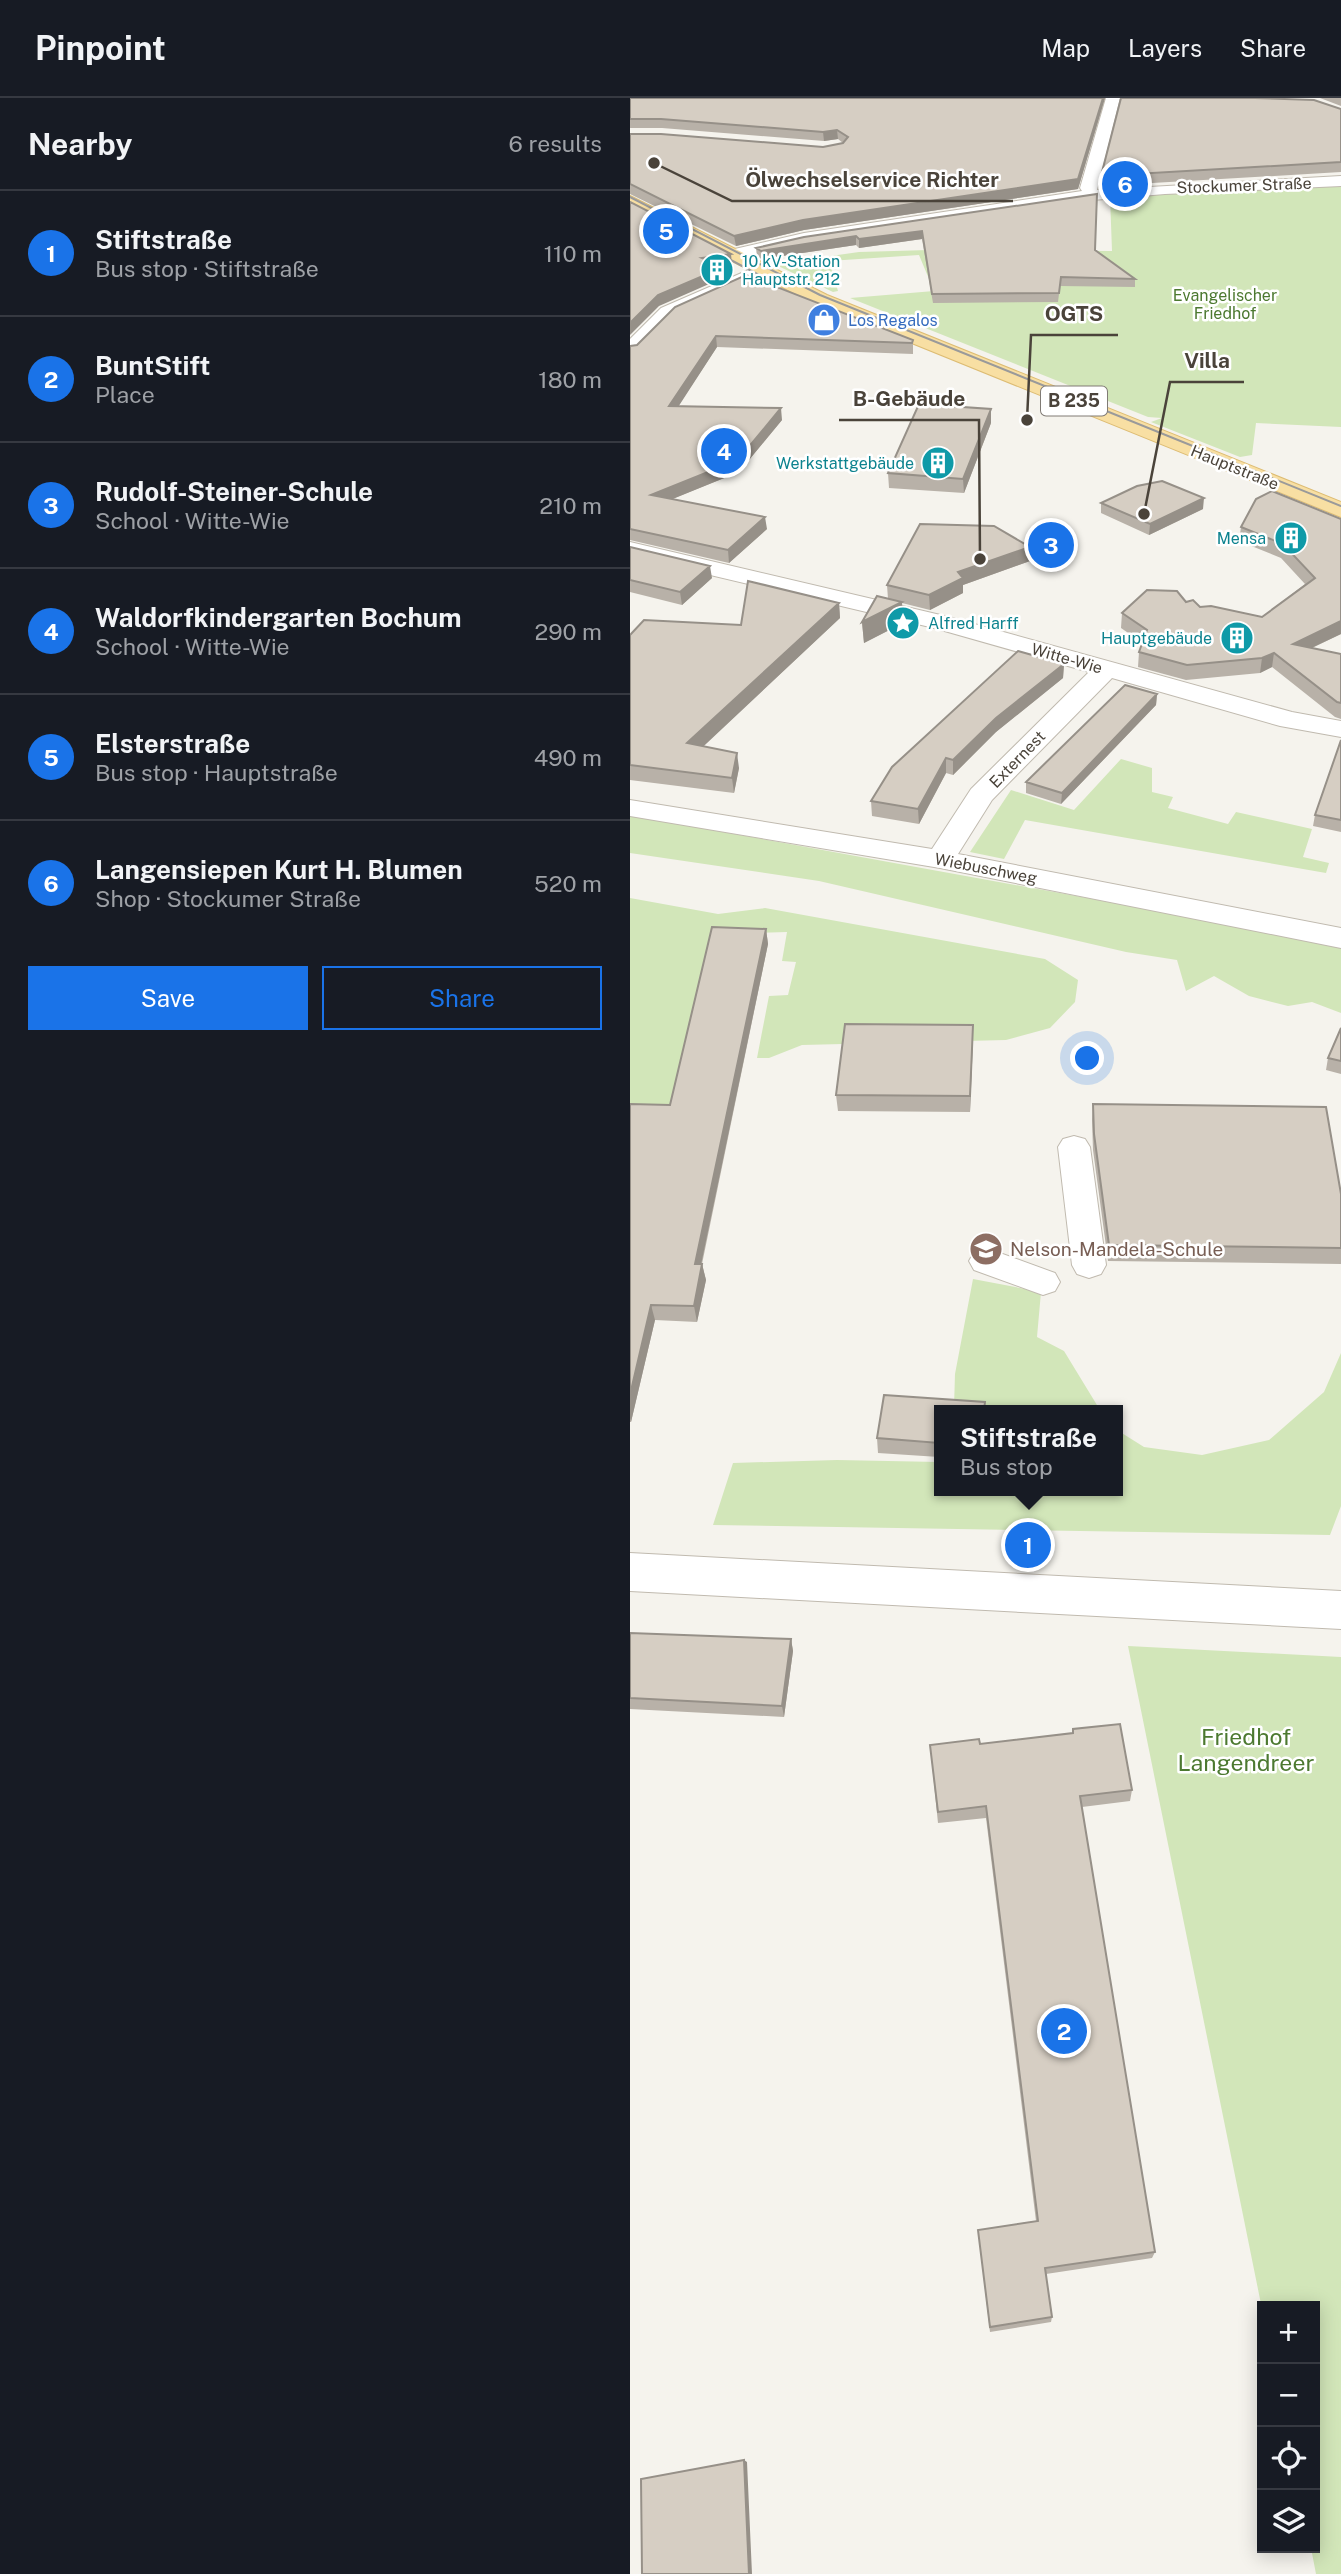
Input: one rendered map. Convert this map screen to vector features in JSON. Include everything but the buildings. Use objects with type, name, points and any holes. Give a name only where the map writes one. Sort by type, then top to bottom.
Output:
[{"type":"main road","name":"Hauptstraße","points":[[630,201],[820,299],[1341,510]]},
{"type":"street","points":[[1092,194],[1088,188],[1113,98]]},
{"type":"street","name":"Stockumer Straße","points":[[732,254],[817,236],[1092,194],[1341,181]]},
{"type":"street","points":[[630,350],[661,318],[739,277],[760,270]]},
{"type":"street","points":[[640,317],[661,318]]},
{"type":"street","name":"Witte-Wie","points":[[630,550],[859,602],[1289,720],[1341,729]]},
{"type":"street","name":"Externest","points":[[940,859],[981,795],[1107,670]]},
{"type":"street","name":"Wiebuschweg","points":[[630,808],[940,859],[1341,938]]},
{"type":"street","points":[[1074,1147],[1088,1265]]},
{"type":"street","points":[[986,1261],[1043,1282]]},
{"type":"street","points":[[630,1572],[1341,1610]]},
{"type":"green space","name":"Evangelischer Friedhof","points":[[1341,184],[1341,427],[1256,423],[1252,455],[1240,457],[1151,422],[1162,418],[1148,417],[850,298],[934,291],[919,255],[829,261],[838,291],[833,292],[774,264],[859,252],[1112,251],[1110,196]]},
{"type":"green space","points":[[1121,759],[1152,768],[1152,792],[1173,797],[1168,808],[1228,824],[1236,812],[1312,829],[1303,857],[1329,863],[1326,873],[1025,820],[1004,859],[970,852],[1011,790],[1074,810]]},
{"type":"green space","points":[[630,815],[1170,913],[1341,947],[1341,1013],[1312,1002],[1288,1006],[1249,996],[1214,976],[1186,991],[1177,960],[1126,952],[819,881],[630,853]]},
{"type":"green space","points":[[630,898],[718,914],[765,908],[1045,959],[1078,980],[1075,1002],[1050,1028],[1006,1040],[802,1045],[769,1058],[757,1058],[769,996],[788,995],[796,962],[782,961],[787,932],[711,934],[672,1118],[630,1118]]},
{"type":"green space","points":[[973,1279],[1041,1292],[1037,1337],[1064,1351],[1097,1405],[954,1405],[955,1374]]},
{"type":"green space","points":[[1341,1353],[1341,1506],[1330,1535],[713,1525],[733,1463],[837,1460],[934,1462],[934,1496],[1123,1496],[1123,1434],[1144,1447],[1202,1455],[1269,1440],[1324,1392]]},
{"type":"green space","name":"Friedhof Langendreer","points":[[1128,1646],[1341,1657],[1341,2574],[1316,2574],[1312,2553],[1320,2553],[1320,2301],[1260,2301]]},
{"type":"tram line","points":[[630,197],[820,295],[1341,506]]},
{"type":"tram line","points":[[716,252],[759,275]]},
{"type":"place","name":"Ölwechselservice Richter","points":[[654,163]]},
{"type":"place","name":"Langensiepen Kurt H. Blumen","points":[[1125,184]]},
{"type":"place","name":"Elsterstraße","points":[[666,231]]},
{"type":"place","name":"10 kV-Station Hauptstr. 212","points":[[717,270]]},
{"type":"place","name":"Los Regalos","points":[[824,320]]},
{"type":"place","name":"OGTS","points":[[1027,420]]},
{"type":"place","name":"Waldorfkindergarten Bochum","points":[[724,451]]},
{"type":"place","name":"Werkstattgebäude","points":[[938,463]]},
{"type":"place","name":"Villa","points":[[1144,514]]},
{"type":"place","name":"Mensa","points":[[1291,538]]},
{"type":"place","name":"Rudolf-Steiner-Schule","points":[[1051,545]]},
{"type":"place","name":"B-Gebäude","points":[[980,559]]},
{"type":"place","name":"Alfred Harff","points":[[903,623]]},
{"type":"place","name":"Hauptgebäude","points":[[1237,638]]},
{"type":"place","name":"Nelson-Mandela-Schule","points":[[986,1249]]},
{"type":"place","name":"Stiftstraße","points":[[1028,1545]]},
{"type":"place","name":"BuntStift","points":[[1064,2031]]}]
